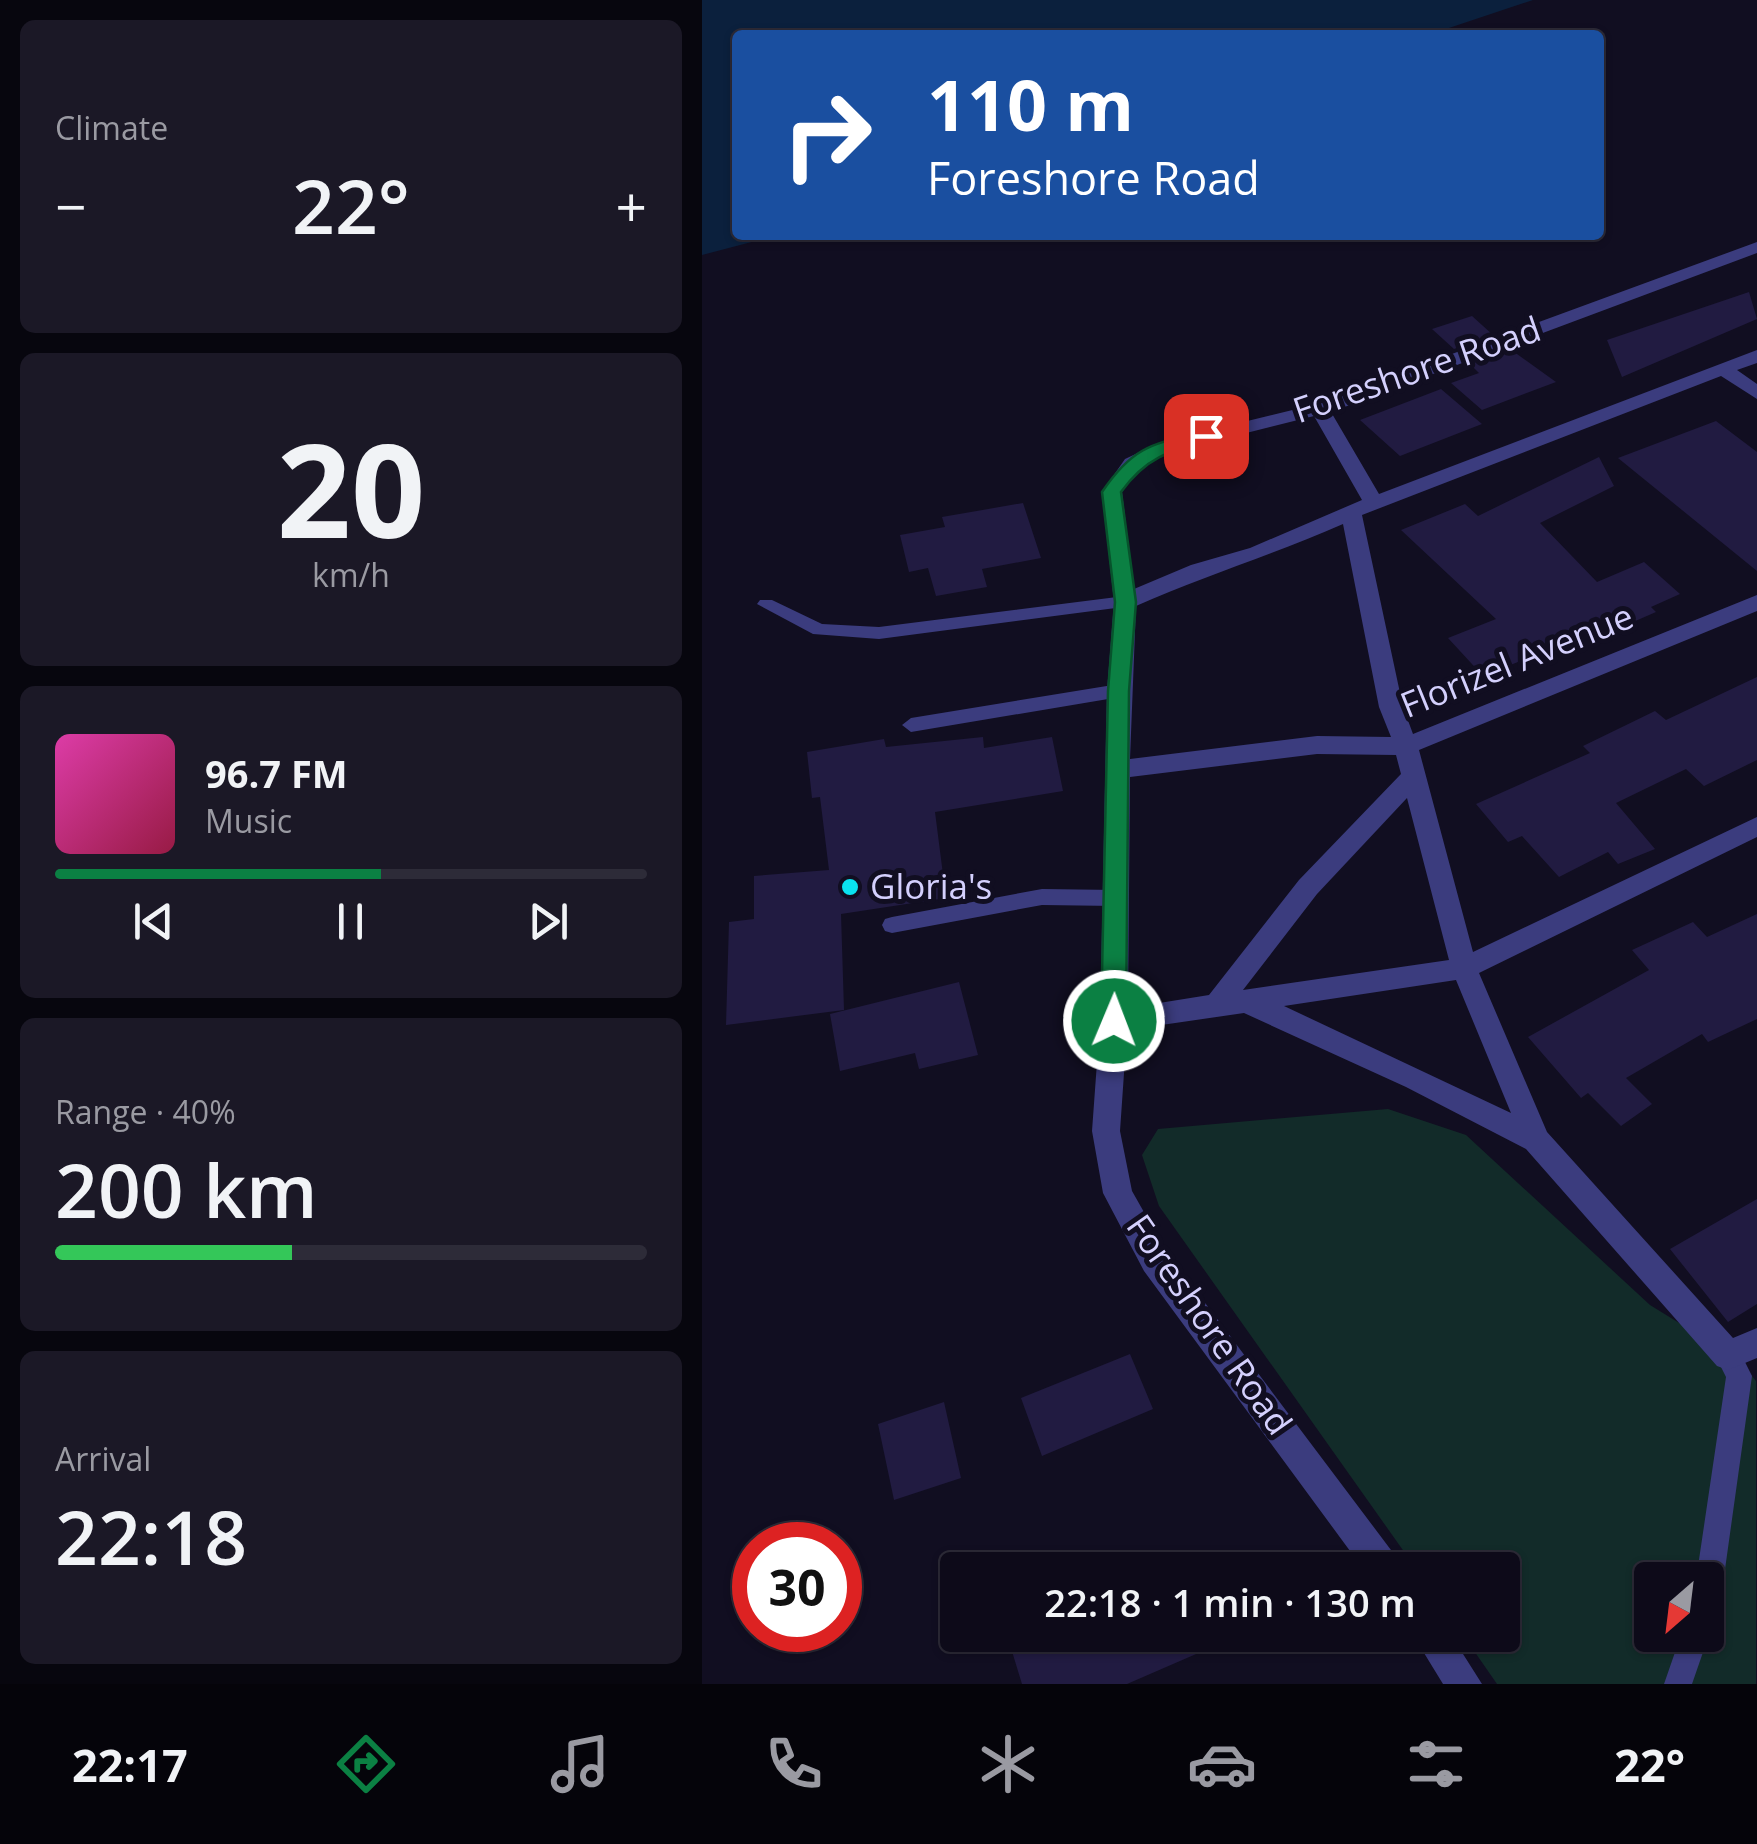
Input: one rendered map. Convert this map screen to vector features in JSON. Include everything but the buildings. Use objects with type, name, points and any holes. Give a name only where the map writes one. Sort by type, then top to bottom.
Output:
[{"type":"street","name":"Foreshore Road","points":[[1372,1552],[1155,1261],[1118,1193],[1106,1131],[1114,1021],[1119,691],[1126,602],[1112,492],[1132,463],[1168,446],[1320,410],[1756,247]]},
{"type":"street","points":[[1126,602],[1756,356]]},
{"type":"street","points":[[1723,369],[1756,393]]},
{"type":"street","points":[[1320,410],[1363,508],[1391,708],[1406,746],[1464,968],[1536,1140]]},
{"type":"street","name":"Florizel Avenue","points":[[1117,770],[1317,745],[1406,746],[1756,602]]},
{"type":"street","points":[[1215,1008],[1279,918],[1357,828],[1414,777]]},
{"type":"street","points":[[1114,1021],[1464,968],[1756,826]]},
{"type":"street","points":[[1251,1003],[1536,1140],[1742,1349]]},
{"type":"street","points":[[1442,1652],[1464,1684]]},
{"type":"lane","points":[[766,604],[819,630],[879,632],[1126,602]]},
{"type":"lane","points":[[911,724],[1119,691]]},
{"type":"lane","points":[[892,925],[1042,897],[1116,898]]},
{"type":"lane","points":[[1713,1562],[1730,1462],[1742,1349]]},
{"type":"lane","points":[[1678,1684],[1688,1652]]},
{"type":"green space","points":[[1388,1109],[1466,1135],[1650,1305],[1739,1360],[1756,1381],[1756,1684],[1497,1684],[1475,1652],[1520,1652],[1520,1552],[1404,1552],[1159,1206],[1142,1155],[1158,1129]]},
{"type":"water","points":[[702,0],[1533,0],[1443,30],[732,30],[732,240],[759,240],[702,255]]},
{"type":"place","name":"Gloria's","points":[[850,887]]},
{"type":"route","points":[[1114,1021],[1119,691],[1126,602],[1112,492],[1132,463],[1168,446],[1206,436]]}]
